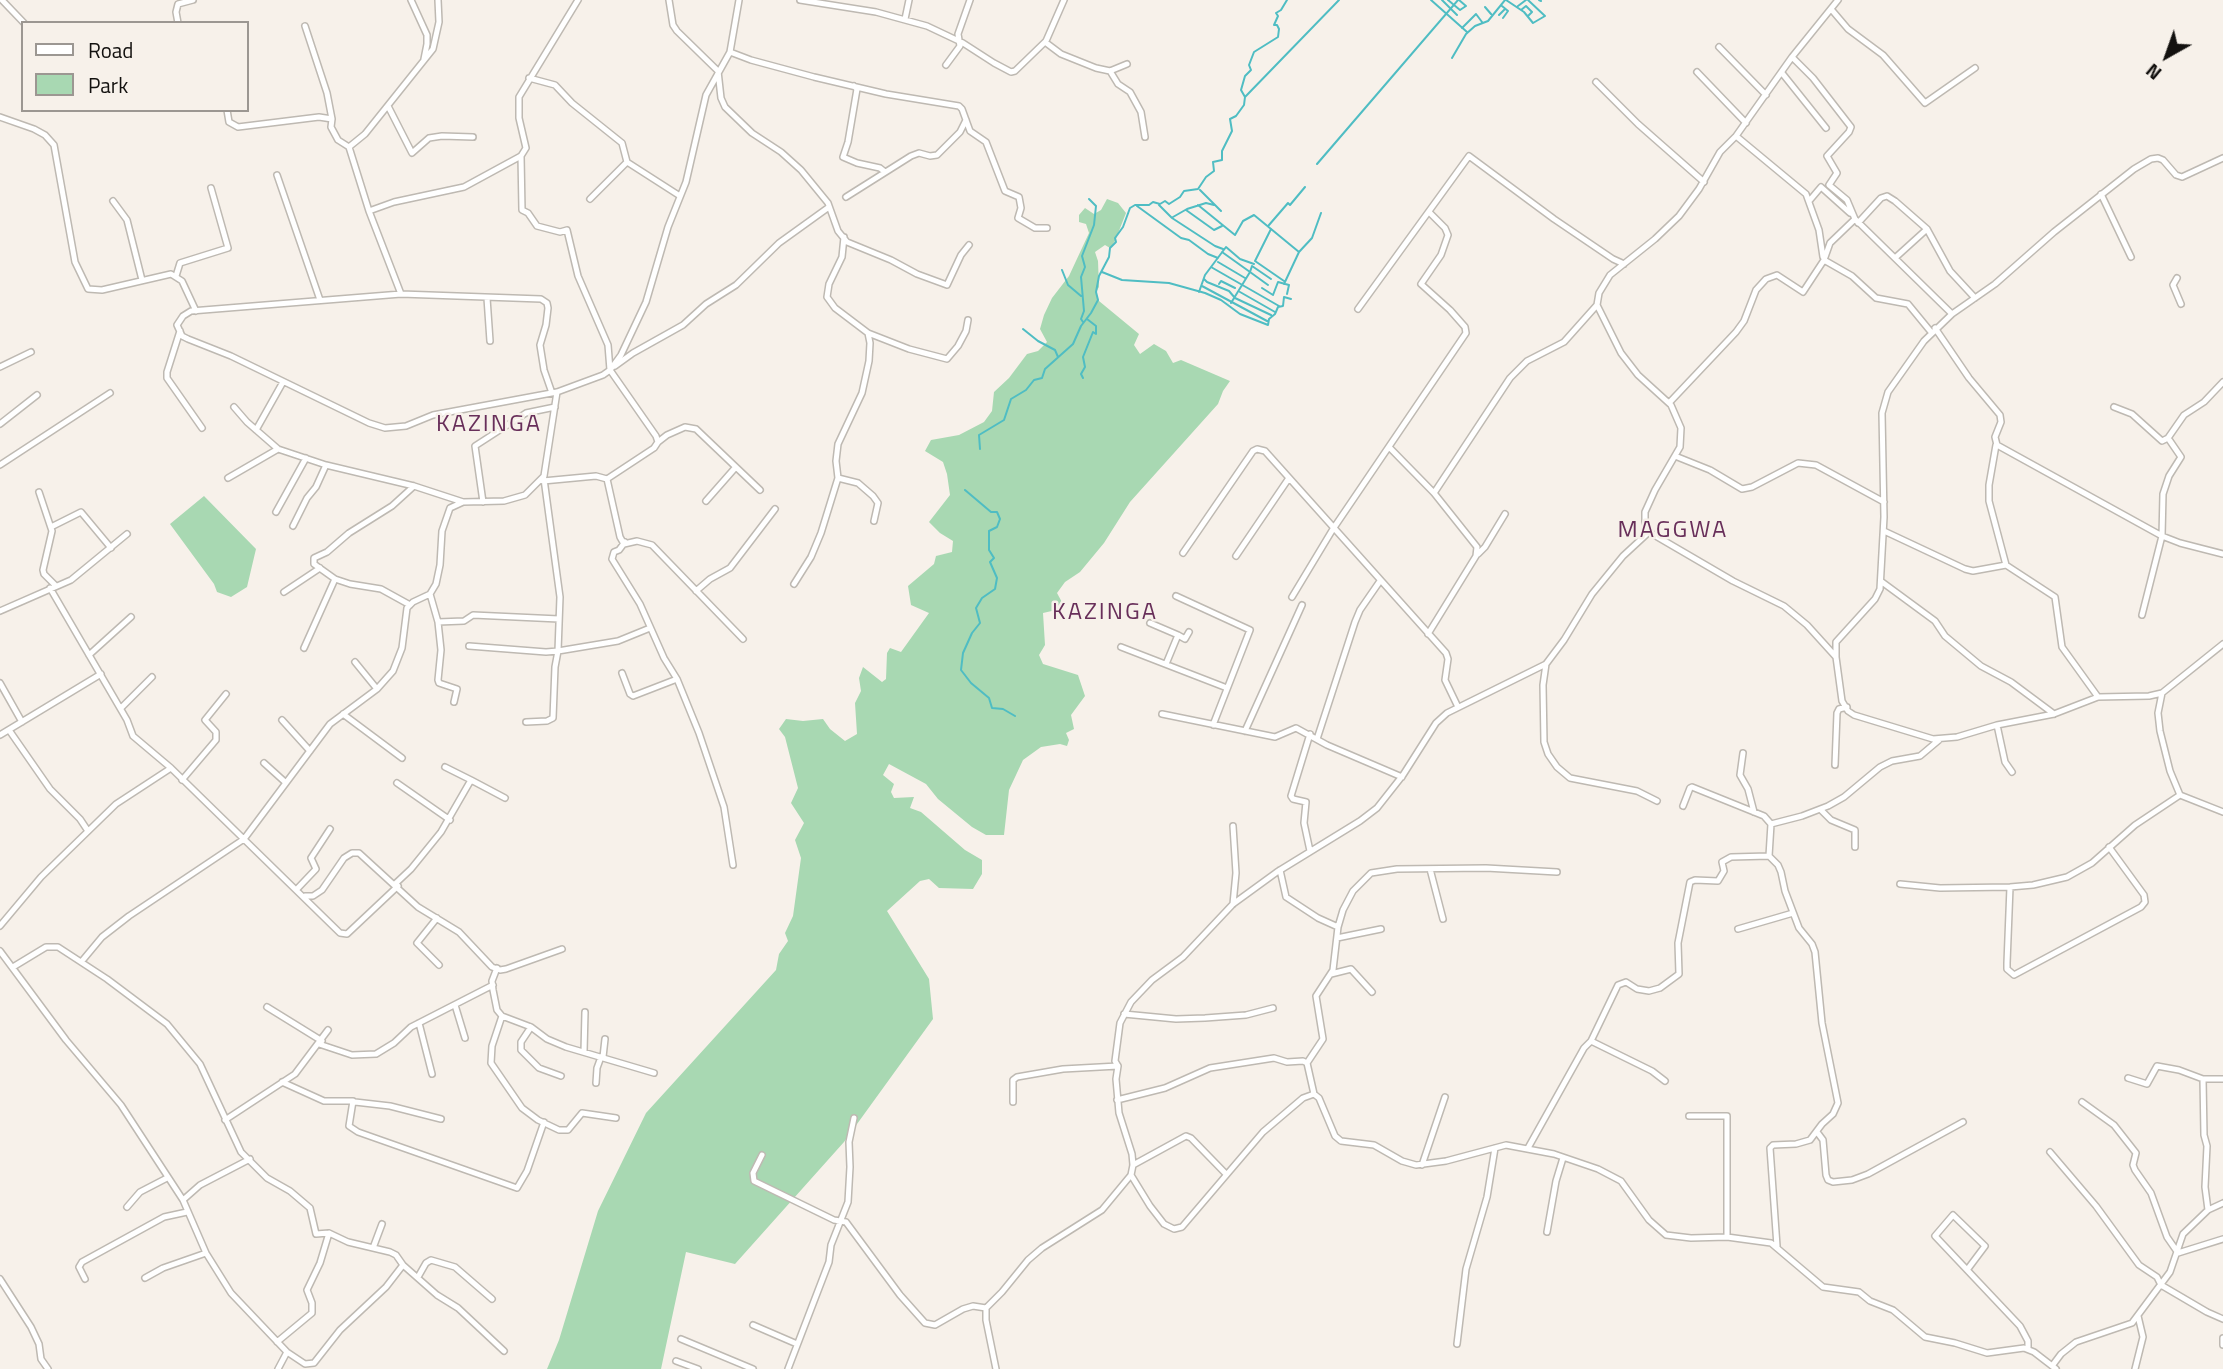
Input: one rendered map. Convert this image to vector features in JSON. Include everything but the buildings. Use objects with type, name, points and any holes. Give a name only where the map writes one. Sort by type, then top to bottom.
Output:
[{"type":"street","points":[[2,0],[22,21]]},
{"type":"street","points":[[178,21],[178,4],[193,0]]},
{"type":"street","points":[[411,0],[427,35],[424,59]]},
{"type":"street","points":[[349,147],[365,134],[433,49],[439,15],[438,0]]},
{"type":"street","points":[[369,211],[387,204],[464,187],[521,156],[526,148],[518,105],[529,78],[578,0]]},
{"type":"street","points":[[669,0],[675,28],[718,71],[721,98],[725,107],[752,133],[795,163],[829,207],[838,231],[847,243],[947,285],[961,255],[969,245]]},
{"type":"street","points":[[610,370],[621,355],[642,312],[668,227],[681,196],[706,95],[730,52],[738,0]]},
{"type":"street","points":[[800,0],[905,19],[960,41],[1012,72],[1045,42],[1064,0]]},
{"type":"street","points":[[905,19],[909,0]]},
{"type":"street","points":[[946,65],[955,55],[960,41],[958,34],[970,0]]},
{"type":"street","points":[[1836,657],[1807,625],[1784,606],[1715,572],[1649,532],[1645,526],[1645,512],[1682,444],[1682,435],[1669,403],[1647,384],[1625,359],[1597,301],[1602,286],[1610,275],[1679,216],[1704,182],[1720,152],[1736,136],[1792,57],[1838,0]]},
{"type":"street","points":[[1831,9],[1848,29],[1883,55],[1925,103],[1975,68]]},
{"type":"street","points":[[304,26],[327,93],[331,127],[338,140],[349,147],[369,211],[401,294]]},
{"type":"street","points":[[1045,42],[1079,63],[1110,71],[1127,64]]},
{"type":"street","points":[[1719,47],[1766,95]]},
{"type":"street","points":[[730,52],[886,94],[954,104],[962,109],[970,131],[986,142],[1005,191],[1019,197],[1021,208],[1018,218],[1035,228],[1047,228]]},
{"type":"street","points":[[1792,57],[1813,78],[1851,127],[1827,156],[1837,173],[1829,185],[1847,200],[1855,219]]},
{"type":"street","points":[[1110,71],[1118,84],[1130,92],[1141,113],[1145,137]]},
{"type":"street","points":[[1697,72],[1746,123]]},
{"type":"street","points":[[1782,73],[1826,128]]},
{"type":"street","points":[[529,78],[555,85],[572,103],[617,138],[624,147],[627,163],[681,196]]},
{"type":"street","points":[[1596,82],[1638,124],[1704,182]]},
{"type":"street","points":[[854,86],[857,89],[843,157],[885,172]]},
{"type":"street","points":[[388,106],[412,153],[429,138],[473,137]]},
{"type":"street","points":[[227,112],[229,122],[237,127],[319,117],[332,119]]},
{"type":"street","points":[[0,117],[34,128],[54,145],[75,262],[88,289],[102,290],[166,274],[176,276],[196,311]]},
{"type":"street","points":[[846,197],[919,153],[937,155],[960,132],[966,120]]},
{"type":"street","points":[[1736,136],[1800,188],[1810,200],[1824,260]]},
{"type":"street","points":[[521,156],[521,209],[528,213],[537,226],[560,232],[567,230],[578,276],[608,345],[610,370],[646,420],[657,442]]},
{"type":"street","points":[[1358,309],[1469,156],[1554,219],[1624,264]]},
{"type":"street","points":[[2223,158],[2182,177],[2176,175],[2163,160],[2151,159],[2101,194],[2014,268],[1933,330],[1903,369],[1884,403],[1881,437],[1884,502],[1882,582],[1878,594],[1836,642],[1836,657],[1842,701],[1854,715],[1939,740],[2054,714],[2098,697],[2149,696],[2162,693],[2223,644]]},
{"type":"street","points":[[590,199],[627,163]]},
{"type":"street","points":[[277,175],[320,300]]},
{"type":"street","points":[[1810,200],[1821,187],[1951,314]]},
{"type":"street","points":[[176,276],[180,263],[228,248],[211,188]]},
{"type":"street","points":[[2101,194],[2131,257]]},
{"type":"street","points":[[1669,403],[1736,332],[1744,321],[1756,290],[1766,279],[1777,275],[1803,292],[1824,260],[1830,243],[1881,198],[1887,196],[1927,229],[1950,271],[1975,298]]},
{"type":"street","points":[[113,201],[127,220],[142,280]]},
{"type":"street","points":[[526,722],[553,718],[558,651],[560,597],[544,478],[555,407],[554,392],[544,370],[540,345],[546,325],[547,303],[541,299],[401,294],[196,311],[179,320],[177,328],[182,337],[188,340],[231,356],[369,423],[385,428],[406,426],[433,415],[554,392],[575,387],[610,370],[633,353],[683,325],[706,304],[736,285],[779,243],[829,207]]},
{"type":"street","points":[[1292,597],[1333,529],[1466,333],[1465,327],[1450,310],[1420,284],[1441,255],[1448,235],[1445,228],[1429,212]]},
{"type":"street","points":[[1895,258],[1927,229]]},
{"type":"street","points":[[844,237],[842,257],[829,284],[827,298],[835,308],[868,333],[944,359],[951,356],[958,346],[968,320]]},
{"type":"street","points":[[1824,260],[1852,276],[1877,298],[1908,304],[1933,330],[1998,411],[2001,418],[1995,437],[1997,445],[1989,485],[1989,501],[2006,565],[2055,597],[2062,647],[2098,697]]},
{"type":"street","points":[[2176,278],[2173,285],[2181,304]]},
{"type":"street","points":[[486,298],[490,341]]},
{"type":"street","points":[[1434,493],[1517,370],[1527,361],[1564,342],[1597,305]]},
{"type":"street","points":[[180,331],[167,378],[202,428]]},
{"type":"street","points":[[794,583],[816,546],[838,478],[838,444],[865,384],[870,346],[868,333]]},
{"type":"street","points":[[0,367],[31,352]]},
{"type":"street","points":[[256,430],[282,382]]},
{"type":"street","points":[[2114,407],[2132,414],[2161,441],[2168,438],[2184,415],[2204,402],[2223,382]]},
{"type":"street","points":[[0,465],[110,393]]},
{"type":"street","points":[[0,424],[37,395]]},
{"type":"street","points":[[234,407],[278,449],[463,502],[504,501],[525,495],[544,478],[596,476],[607,479],[650,451],[657,442],[676,431],[691,427],[699,431],[760,490]]},
{"type":"street","points":[[483,502],[475,446],[526,413],[555,407]]},
{"type":"street","points":[[2142,615],[2162,536],[2163,494],[2169,475],[2182,457],[2168,438]]},
{"type":"street","points":[[1997,445],[2162,536],[2223,554]]},
{"type":"street","points":[[1389,447],[1434,493],[1476,543],[1476,556]]},
{"type":"street","points":[[228,478],[278,449]]},
{"type":"street","points":[[1183,553],[1255,450],[1265,452],[1446,653],[1448,659],[1445,680],[1458,707]]},
{"type":"street","points":[[1675,456],[1745,489],[1798,463],[1816,466],[1884,502]]},
{"type":"street","points":[[276,512],[306,458]]},
{"type":"street","points":[[293,526],[326,464]]},
{"type":"street","points":[[706,501],[735,468]]},
{"type":"street","points":[[838,478],[858,483],[873,496],[878,506],[874,521]]},
{"type":"street","points":[[1236,556],[1289,478]]},
{"type":"street","points":[[607,479],[621,537],[625,542],[629,544],[643,541],[652,545],[743,639]]},
{"type":"street","points":[[410,605],[381,589],[335,579],[314,564],[314,558],[327,552],[349,533],[392,506],[414,486]]},
{"type":"street","points":[[39,492],[51,527],[44,574],[137,740],[171,768],[340,933],[347,934],[421,857],[450,820],[471,780]]},
{"type":"street","points":[[454,702],[457,689],[439,683],[438,680],[441,650],[438,622],[430,594],[438,574],[442,531],[447,514],[452,506],[463,502]]},
{"type":"street","points":[[696,591],[730,568],[775,509]]},
{"type":"street","points":[[51,527],[82,513],[111,548]]},
{"type":"street","points":[[1428,634],[1505,514]]},
{"type":"street","points":[[1884,531],[1965,569],[1973,571],[2006,565]]},
{"type":"street","points":[[996,1369],[986,1308],[1028,1260],[1042,1248],[1102,1210],[1131,1175],[1133,1165],[1117,1100],[1118,1066],[1115,1061],[1117,1038],[1124,1014],[1137,994],[1183,957],[1233,904],[1280,870],[1377,808],[1402,777],[1436,723],[1458,707],[1508,685],[1546,664],[1592,594],[1623,556],[1649,532]]},
{"type":"street","points":[[0,611],[78,575],[127,534]]},
{"type":"street","points":[[625,542],[614,552],[612,559],[640,604],[677,679],[699,733],[724,807],[733,865]]},
{"type":"street","points":[[284,592],[320,568]]},
{"type":"street","points":[[304,648],[335,579]]},
{"type":"street","points":[[1317,739],[1354,622],[1380,581]]},
{"type":"street","points":[[1882,582],[1935,621],[1945,636],[1981,666],[2011,682],[2054,714]]},
{"type":"street","points":[[82,961],[102,937],[122,921],[244,839],[330,724],[377,689],[393,671],[400,657],[406,614],[410,605],[430,594]]},
{"type":"street","points":[[1176,596],[1250,630],[1213,725]]},
{"type":"street","points":[[1245,731],[1302,606]]},
{"type":"street","points":[[438,622],[464,621],[473,615],[559,619]]},
{"type":"street","points":[[89,655],[131,617]]},
{"type":"street","points":[[1150,623],[1185,636],[1166,664]]},
{"type":"street","points":[[469,646],[558,651],[618,641],[650,628]]},
{"type":"street","points":[[1121,647],[1227,688]]},
{"type":"street","points":[[355,662],[377,689]]},
{"type":"street","points":[[1546,664],[1543,685],[1544,742],[1545,749],[1557,767],[1570,778],[1637,791],[1657,800]]},
{"type":"street","points":[[622,673],[633,696],[677,679]]},
{"type":"street","points":[[0,735],[101,674]]},
{"type":"street","points":[[121,708],[152,677]]},
{"type":"street","points":[[0,684],[22,722]]},
{"type":"street","points":[[2162,693],[2158,713],[2160,731],[2170,771],[2180,795],[2223,813]]},
{"type":"street","points":[[182,780],[216,740],[216,732],[205,720],[226,694]]},
{"type":"street","points":[[1835,765],[1836,715],[1839,709],[1847,707]]},
{"type":"street","points":[[343,714],[402,758]]},
{"type":"street","points":[[1162,714],[1275,737],[1296,728],[1402,777]]},
{"type":"street","points":[[282,720],[310,751]]},
{"type":"street","points":[[1997,725],[2005,762],[2012,772]]},
{"type":"street","points":[[9,730],[50,789],[80,819],[88,831]]},
{"type":"street","points":[[1310,734],[1291,796],[1293,799],[1307,802],[1304,823],[1310,851]]},
{"type":"street","points":[[1771,824],[1821,810],[1844,797],[1885,764],[1920,756],[1939,740]]},
{"type":"street","points":[[1743,753],[1740,775],[1748,789],[1754,812]]},
{"type":"street","points":[[264,763],[285,782]]},
{"type":"street","points":[[445,766],[505,799]]},
{"type":"street","points":[[0,926],[41,877],[116,804],[171,768]]},
{"type":"street","points":[[397,783],[450,820]]},
{"type":"street","points":[[1683,806],[1692,787],[1764,816],[1771,824],[1769,856],[1781,872],[1799,928],[1815,952],[1822,1023],[1838,1103],[1833,1114],[1807,1141],[1773,1145],[1770,1148],[1777,1246]]},
{"type":"street","points":[[1900,884],[1940,888],[2010,887],[2047,882],[2075,874],[2135,825],[2180,795]]},
{"type":"street","points":[[1821,810],[1831,820],[1855,830],[1855,847]]},
{"type":"street","points":[[1233,826],[1236,873],[1233,904]]},
{"type":"street","points":[[297,889],[316,869],[311,858],[330,829]]},
{"type":"street","points":[[2010,887],[2007,969],[2014,975],[2141,907],[2145,902],[2144,895],[2109,846]]},
{"type":"street","points":[[304,896],[313,896],[322,890],[344,858],[356,852],[362,854],[418,907],[459,932],[492,967],[506,969],[562,949]]},
{"type":"street","points":[[1528,1148],[1584,1048],[1591,1041],[1618,985],[1626,982],[1637,989],[1649,991],[1660,988],[1679,974],[1678,943],[1690,882],[1718,881],[1724,871],[1722,862],[1731,857],[1769,856]]},
{"type":"street","points":[[1557,872],[1506,868],[1383,870],[1370,873],[1350,896],[1338,927],[1331,974],[1316,994],[1315,1002],[1323,1039],[1307,1063],[1314,1094],[1319,1098],[1331,1129],[1339,1140],[1374,1145],[1406,1163],[1422,1165],[1511,1145],[1598,1169],[1621,1181],[1649,1220],[1666,1235],[1763,1241],[1777,1246],[1792,1263],[1823,1287],[1859,1292],[1870,1301],[1893,1310],[1914,1329],[1931,1339],[1987,1353],[2020,1347],[2028,1349],[2053,1368],[2061,1354],[2076,1342],[2125,1327],[2138,1317],[2170,1272],[2183,1234],[2207,1210],[2223,1203]]},
{"type":"street","points":[[1430,869],[1443,919]]},
{"type":"street","points":[[1280,870],[1286,897],[1318,918],[1338,927]]},
{"type":"street","points":[[1738,929],[1793,914]]},
{"type":"street","points":[[437,918],[418,943],[439,965]]},
{"type":"street","points":[[1337,938],[1381,929]]},
{"type":"street","points":[[13,967],[51,946],[67,951],[167,1024],[200,1064],[241,1152],[267,1178],[290,1191],[310,1208],[316,1234],[329,1233],[348,1242],[396,1255],[403,1265],[437,1295],[458,1308],[504,1351]]},
{"type":"street","points":[[0,951],[66,1040],[121,1105],[183,1200],[206,1253],[231,1293],[287,1352],[305,1364],[314,1363],[340,1330],[386,1287],[403,1265]]},
{"type":"street","points":[[497,968],[492,981],[497,1010],[502,1016],[531,1027],[547,1039],[654,1073]]},
{"type":"street","points":[[1331,974],[1350,969],[1373,992]]},
{"type":"street","points":[[267,1007],[321,1042],[352,1055],[376,1054],[419,1023],[493,985]]},
{"type":"street","points":[[455,1005],[465,1038]]},
{"type":"street","points":[[1124,1014],[1176,1019],[1205,1018],[1246,1015],[1273,1008]]},
{"type":"street","points":[[584,1052],[585,1012]]},
{"type":"street","points":[[502,1016],[492,1046],[491,1063],[526,1112],[559,1130],[568,1130],[582,1113],[616,1118]]},
{"type":"street","points":[[419,1023],[432,1074]]},
{"type":"street","points":[[531,1027],[521,1042],[521,1050],[539,1068],[561,1076]]},
{"type":"street","points":[[225,1120],[301,1068],[328,1030]]},
{"type":"street","points":[[596,1083],[605,1039]]},
{"type":"street","points":[[1591,1041],[1652,1071],[1665,1081]]},
{"type":"street","points":[[1117,1100],[1165,1088],[1195,1074],[1224,1065],[1274,1058],[1307,1063]]},
{"type":"street","points":[[1013,1102],[1013,1080],[1017,1077],[1063,1069],[1118,1066]]},
{"type":"street","points":[[2128,1079],[2147,1084],[2158,1066],[2203,1079],[2223,1079]]},
{"type":"street","points":[[2203,1079],[2207,1210]]},
{"type":"street","points":[[282,1082],[324,1101],[390,1106],[441,1119]]},
{"type":"street","points":[[1131,1175],[1164,1224],[1174,1229],[1182,1227],[1263,1132],[1303,1098],[1314,1094]]},
{"type":"street","points":[[1422,1165],[1445,1097]]},
{"type":"street","points":[[355,1102],[349,1126],[358,1132],[517,1188],[527,1171],[544,1122]]},
{"type":"street","points":[[2082,1102],[2114,1125],[2136,1153],[2133,1165],[2135,1170],[2151,1193],[2167,1237],[2178,1253]]},
{"type":"street","points":[[1689,1116],[1727,1116],[1727,1237]]},
{"type":"street","points":[[788,1369],[829,1262],[831,1245],[848,1202],[849,1142],[854,1118]]},
{"type":"street","points":[[1817,1132],[1823,1140],[1827,1178],[1833,1182],[1852,1180],[1876,1170],[1963,1122]]},
{"type":"street","points":[[1133,1165],[1186,1136],[1226,1174]]},
{"type":"street","points":[[1457,1344],[1466,1269],[1487,1197],[1495,1148]]},
{"type":"street","points":[[2050,1152],[2096,1206],[2139,1265],[2157,1277],[2161,1285],[2202,1310],[2223,1319]]},
{"type":"street","points":[[762,1155],[753,1173],[754,1181],[834,1220],[842,1220],[857,1233],[900,1295],[925,1324],[935,1325],[963,1309],[986,1308]]},
{"type":"street","points":[[1547,1232],[1563,1158]]},
{"type":"street","points":[[183,1200],[200,1185],[250,1159]]},
{"type":"street","points":[[127,1207],[141,1192],[167,1178]]},
{"type":"street","points":[[85,1279],[79,1267],[82,1262],[164,1217],[187,1212]]},
{"type":"street","points":[[1968,1270],[1985,1246],[1953,1215],[1935,1236],[2020,1326],[2028,1341],[2028,1349]]},
{"type":"street","points":[[373,1248],[382,1224]]},
{"type":"street","points":[[277,1342],[312,1313],[312,1303],[307,1290],[320,1263],[329,1233]]},
{"type":"street","points":[[2178,1253],[2223,1239]]},
{"type":"street","points":[[145,1278],[163,1268],[206,1253]]},
{"type":"street","points":[[418,1277],[426,1263],[431,1260],[455,1266],[492,1299]]},
{"type":"street","points":[[0,1279],[31,1327],[39,1344],[41,1359],[48,1369]]},
{"type":"street","points":[[2135,1369],[2143,1336],[2138,1317]]},
{"type":"street","points":[[753,1325],[797,1343]]},
{"type":"street","points":[[2223,1338],[2223,1345]]},
{"type":"street","points":[[681,1339],[753,1369]]},
{"type":"street","points":[[278,1369],[287,1352]]},
{"type":"street","points":[[676,1361],[698,1369]]},
{"type":"green space","points":[[1107,199],[1118,203],[1126,213],[1110,248],[1105,245],[1095,252],[1099,287],[1096,292],[1099,301],[1139,334],[1134,345],[1140,354],[1154,344],[1166,351],[1173,363],[1181,360],[1230,381],[1218,404],[1130,502],[1104,543],[1080,572],[1065,582],[1057,593],[1064,606],[1043,613],[1045,645],[1039,655],[1043,664],[1078,675],[1085,696],[1071,715],[1074,729],[1066,733],[1069,740],[1067,746],[1060,744],[1041,747],[1023,760],[1009,790],[1004,835],[986,835],[972,827],[938,799],[926,784],[889,764],[883,775],[894,784],[891,792],[894,798],[914,797],[910,808],[921,812],[965,850],[982,860],[982,874],[973,889],[939,888],[929,879],[920,881],[887,911],[929,979],[933,1019],[844,1142],[735,1264],[686,1252],[661,1369],[547,1369],[559,1340],[598,1211],[646,1113],[776,970],[779,954],[788,941],[785,933],[793,916],[801,858],[795,840],[804,823],[791,803],[798,788],[785,737],[779,729],[786,719],[823,719],[830,729],[845,741],[857,734],[855,703],[861,691],[859,678],[863,667],[882,682],[886,679],[887,653],[890,648],[901,652],[929,613],[911,605],[908,586],[934,564],[936,556],[952,552],[953,541],[929,522],[950,495],[947,474],[943,462],[925,451],[931,440],[959,435],[984,422],[992,411],[994,392],[1009,378],[1027,354],[1038,351],[1047,342],[1040,329],[1044,315],[1052,298],[1069,276],[1089,233],[1086,224],[1079,222],[1079,215],[1085,208],[1094,214],[1101,210]]},
{"type":"green space","points":[[204,496],[256,549],[247,587],[231,597],[217,592],[170,524]]},
{"type":"waterway","points":[[980,449],[979,435],[1004,420],[1011,399],[1026,390],[1034,380],[1042,378],[1045,369],[1073,344],[1098,300],[1096,292],[1099,276],[1130,208],[1153,202],[1160,204],[1165,201],[1169,204],[1184,191],[1198,189],[1214,171],[1213,162],[1222,160],[1222,151],[1232,131],[1230,119],[1236,116],[1244,105],[1245,97],[1241,90],[1245,76],[1251,70],[1249,65],[1254,52],[1278,37],[1279,29],[1274,25],[1278,16],[1276,13],[1287,0]]},
{"type":"waterway","points":[[1245,97],[1339,0]]},
{"type":"waterway","points":[[1431,0],[1467,32]]},
{"type":"waterway","points":[[1442,0],[1457,15]]},
{"type":"waterway","points":[[1448,0],[1460,10],[1466,6],[1459,0]]},
{"type":"waterway","points":[[1317,164],[1458,0]]},
{"type":"waterway","points":[[1452,58],[1466,34],[1475,26],[1488,21],[1505,0]]},
{"type":"waterway","points":[[1506,0],[1524,12],[1533,23],[1545,16],[1528,0]]},
{"type":"waterway","points":[[1518,6],[1526,0]]},
{"type":"waterway","points":[[1502,6],[1508,11],[1503,18]]},
{"type":"waterway","points":[[1521,10],[1526,6],[1532,12],[1528,16]]},
{"type":"waterway","points":[[1485,7],[1491,14]]},
{"type":"waterway","points":[[1499,15],[1505,9]]},
{"type":"waterway","points":[[1462,28],[1476,14],[1482,22]]},
{"type":"waterway","points":[[1269,225],[1305,187]]},
{"type":"waterway","points":[[1200,190],[1221,211]]},
{"type":"waterway","points":[[1083,322],[1081,277],[1085,267],[1082,256],[1094,225],[1096,206],[1089,199]]},
{"type":"waterway","points":[[1173,217],[1206,203],[1214,205]]},
{"type":"waterway","points":[[1159,205],[1172,218],[1223,249]]},
{"type":"waterway","points":[[1198,205],[1235,235],[1243,221],[1254,215],[1299,252]]},
{"type":"waterway","points":[[1137,206],[1181,238],[1218,258]]},
{"type":"waterway","points":[[1186,210],[1214,230],[1222,226]]},
{"type":"waterway","points":[[1284,284],[1299,252],[1312,238],[1321,213]]},
{"type":"waterway","points":[[1271,229],[1255,261],[1284,281]]},
{"type":"waterway","points":[[1199,292],[1205,275],[1226,247],[1240,259],[1254,264]]},
{"type":"waterway","points":[[1222,252],[1250,272],[1231,303]]},
{"type":"waterway","points":[[1218,262],[1245,278]]},
{"type":"waterway","points":[[1268,285],[1250,272],[1252,266],[1271,279]]},
{"type":"waterway","points":[[1211,267],[1279,306]]},
{"type":"waterway","points":[[1062,270],[1068,285],[1081,296]]},
{"type":"waterway","points":[[1102,272],[1122,280],[1169,283],[1205,293],[1221,300],[1240,314],[1268,325],[1278,307],[1283,306],[1284,297],[1291,299]]},
{"type":"waterway","points":[[1204,279],[1271,315]]},
{"type":"waterway","points":[[1219,284],[1221,281],[1235,288]]},
{"type":"waterway","points":[[1262,288],[1273,295],[1278,282],[1289,285],[1287,294]]},
{"type":"waterway","points":[[1202,286],[1267,321]]},
{"type":"waterway","points":[[1240,292],[1275,312]]},
{"type":"waterway","points":[[1083,378],[1083,357],[1093,332],[1096,334],[1096,326],[1087,319]]},
{"type":"waterway","points":[[1023,329],[1055,350],[1058,357]]},
{"type":"waterway","points":[[965,490],[991,512],[997,512],[1000,519],[997,527],[989,531],[989,550],[994,558],[990,562],[997,578],[995,589],[982,598],[976,608],[980,623],[963,653],[961,670],[971,683],[989,698],[992,708],[1003,709],[1015,716]]},
{"type":"district","name":"KAZINGA","points":[[489,425]]},
{"type":"district","name":"MAGGWA","points":[[1673,531]]},
{"type":"district","name":"KAZINGA","points":[[1105,613]]}]
